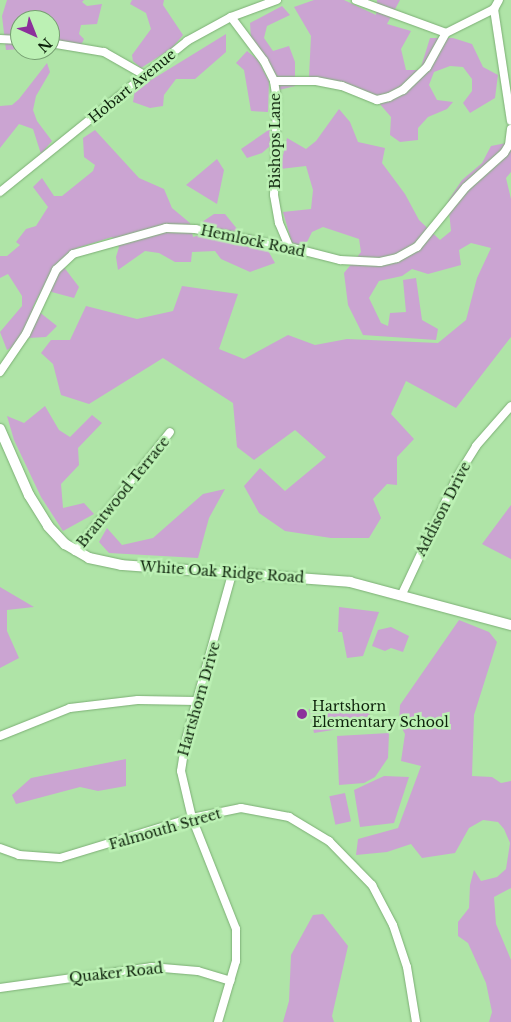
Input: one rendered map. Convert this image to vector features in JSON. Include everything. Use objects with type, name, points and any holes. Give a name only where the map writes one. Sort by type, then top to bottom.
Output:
[{"type":"street","name":"Hobart Avenue","points":[[0,192],[187,41],[231,17],[277,0]]},
{"type":"street","points":[[356,0],[446,33]]},
{"type":"street","points":[[498,0],[494,9],[511,121]]},
{"type":"street","points":[[274,81],[330,83],[377,100],[389,97],[403,90],[426,67],[446,33],[494,9]]},
{"type":"street","name":"Bishops Lane","points":[[231,17],[264,61],[274,81],[277,101],[274,195],[279,223],[289,246]]},
{"type":"street","points":[[60,45],[104,52],[146,76]]},
{"type":"street","name":"Hemlock Road","points":[[0,372],[26,334],[56,270],[73,254],[166,228],[194,228],[289,246],[340,260],[370,262],[388,260],[410,251],[428,235],[466,187],[504,153],[509,145],[511,129]]},
{"type":"street","name":"Addison Drive","points":[[402,594],[456,477],[476,446],[511,406]]},
{"type":"street","name":"White Oak Ridge Road","points":[[0,429],[39,511],[57,536],[75,551],[89,558],[121,565],[232,574],[322,578],[402,594],[511,625]]},
{"type":"street","name":"Brantwood Terrace","points":[[75,551],[170,432]]},
{"type":"street","name":"Hartshorn Drive","points":[[218,1022],[231,981],[238,944],[236,929],[192,818],[181,771],[196,701],[232,574]]},
{"type":"street","points":[[0,736],[70,708],[138,700],[196,701]]},
{"type":"street","name":"Falmouth Street","points":[[0,848],[19,856],[60,858],[192,818],[241,808],[270,812],[300,822],[344,854],[372,885],[393,925],[407,967],[416,1022]]},
{"type":"street","name":"Quaker Road","points":[[0,988],[151,967],[198,971],[231,981]]},
{"type":"shaded area","points":[[7,0],[84,0],[82,2],[87,6],[102,4],[97,24],[81,25],[79,34],[84,39],[79,49],[60,45],[60,10],[10,10],[10,50],[6,50],[2,16]]},
{"type":"shaded area","points":[[132,0],[164,0],[163,5],[183,35],[172,48],[141,68],[133,61],[132,55],[151,29],[146,13],[130,4]]},
{"type":"shaded area","points":[[314,0],[344,0],[376,15],[377,0],[400,0],[387,24],[411,31],[401,49],[406,70],[420,70],[430,38],[453,38],[472,44],[483,67],[498,75],[495,98],[470,113],[463,103],[472,91],[472,79],[463,67],[450,66],[434,72],[429,85],[437,100],[453,102],[447,109],[428,117],[418,128],[418,140],[400,142],[390,135],[391,117],[373,96],[309,77],[311,36],[294,7]]},
{"type":"shaded area","points":[[282,6],[290,15],[267,26],[264,38],[273,51],[289,46],[295,62],[295,86],[279,90],[276,75],[251,38],[250,23]]},
{"type":"shaded area","points":[[226,34],[226,52],[195,79],[176,79],[164,95],[163,106],[150,108],[133,102],[135,90]]},
{"type":"shaded area","points":[[247,51],[258,60],[269,81],[268,112],[251,111],[244,70],[236,63]]},
{"type":"shaded area","points":[[47,63],[50,72],[36,96],[33,110],[37,121],[52,141],[41,154],[33,129],[19,124],[0,148],[0,106],[12,105],[19,99]]},
{"type":"shaded area","points":[[339,109],[350,122],[358,142],[385,148],[382,163],[405,194],[419,220],[440,240],[451,231],[448,201],[462,180],[482,163],[491,146],[511,142],[511,172],[506,178],[511,199],[511,337],[456,408],[406,381],[391,414],[414,439],[397,457],[397,485],[387,484],[373,499],[381,518],[369,538],[331,538],[285,531],[259,513],[244,486],[260,468],[285,491],[326,457],[295,430],[254,460],[237,447],[233,403],[163,358],[89,404],[61,395],[53,364],[41,353],[51,340],[70,340],[86,306],[137,319],[173,311],[182,286],[238,294],[219,349],[244,359],[288,335],[315,345],[347,339],[438,343],[466,320],[477,278],[491,248],[471,243],[459,250],[461,265],[428,274],[412,269],[402,276],[379,281],[369,298],[381,323],[388,326],[390,313],[406,312],[403,280],[416,278],[422,320],[438,329],[436,340],[363,335],[348,305],[344,273],[361,252],[359,239],[323,227],[312,232],[305,246],[292,243],[283,212],[311,209],[313,190],[306,166],[280,169],[287,138],[306,149],[316,141]]},
{"type":"shaded area","points":[[270,129],[270,146],[262,153],[247,158],[241,149]]},
{"type":"shaded area","points":[[95,130],[139,178],[164,189],[172,208],[190,223],[193,237],[204,234],[202,222],[214,214],[225,214],[238,230],[236,241],[248,247],[266,247],[275,263],[250,272],[221,259],[215,251],[192,252],[191,262],[175,262],[159,253],[145,251],[118,270],[116,257],[119,247],[112,237],[77,248],[60,262],[79,287],[74,298],[48,291],[39,295],[33,307],[57,326],[46,337],[28,338],[7,350],[0,332],[22,306],[22,296],[8,274],[0,278],[0,256],[7,256],[20,245],[16,242],[26,229],[36,226],[48,207],[33,187],[42,178],[54,196],[62,196],[93,171],[95,165],[84,157],[83,138]]},
{"type":"shaded area","points":[[217,159],[224,170],[217,204],[186,185]]},
{"type":"shaded area","points":[[45,406],[59,430],[70,437],[92,415],[102,423],[78,448],[79,465],[61,484],[63,508],[84,503],[94,514],[63,531],[41,497],[14,440],[7,416],[24,423]]},
{"type":"shaded area","points":[[225,489],[209,518],[198,558],[109,553],[99,542],[107,528],[122,545],[153,538],[203,494]]},
{"type":"shaded area","points":[[511,505],[511,559],[482,544]]},
{"type":"shaded area","points":[[0,587],[34,607],[7,610],[7,631],[19,658],[0,668]]},
{"type":"shaded area","points":[[339,607],[379,612],[363,656],[347,658],[342,632],[338,632]]},
{"type":"shaded area","points":[[459,620],[489,632],[497,642],[474,715],[472,776],[492,777],[501,783],[511,781],[511,888],[494,897],[496,924],[511,960],[511,1022],[489,1022],[492,1012],[486,983],[468,943],[458,936],[458,922],[469,908],[470,885],[474,870],[481,881],[497,877],[506,869],[510,843],[504,829],[498,822],[483,820],[469,828],[455,853],[422,858],[411,844],[387,852],[356,855],[358,839],[398,828],[421,766],[401,761],[405,734],[399,723],[400,705]]},
{"type":"shaded area","points":[[391,627],[409,636],[403,652],[391,648],[385,651],[372,646],[378,630]]},
{"type":"shaded area","points":[[369,704],[370,724],[314,733],[309,709]]},
{"type":"shaded area","points":[[389,733],[388,758],[375,777],[364,783],[339,785],[337,736]]},
{"type":"shaded area","points":[[126,759],[126,786],[98,791],[80,787],[16,804],[12,795],[31,778]]},
{"type":"shaded area","points":[[384,776],[409,777],[394,823],[360,827],[354,790]]},
{"type":"shaded area","points":[[345,793],[351,821],[335,825],[329,796]]},
{"type":"shaded area","points":[[323,914],[348,946],[332,1016],[334,1022],[283,1022],[289,1001],[291,955],[313,915]]},
{"type":"place","name":"Hartshorn Elementary School","points":[[302,714]]}]
